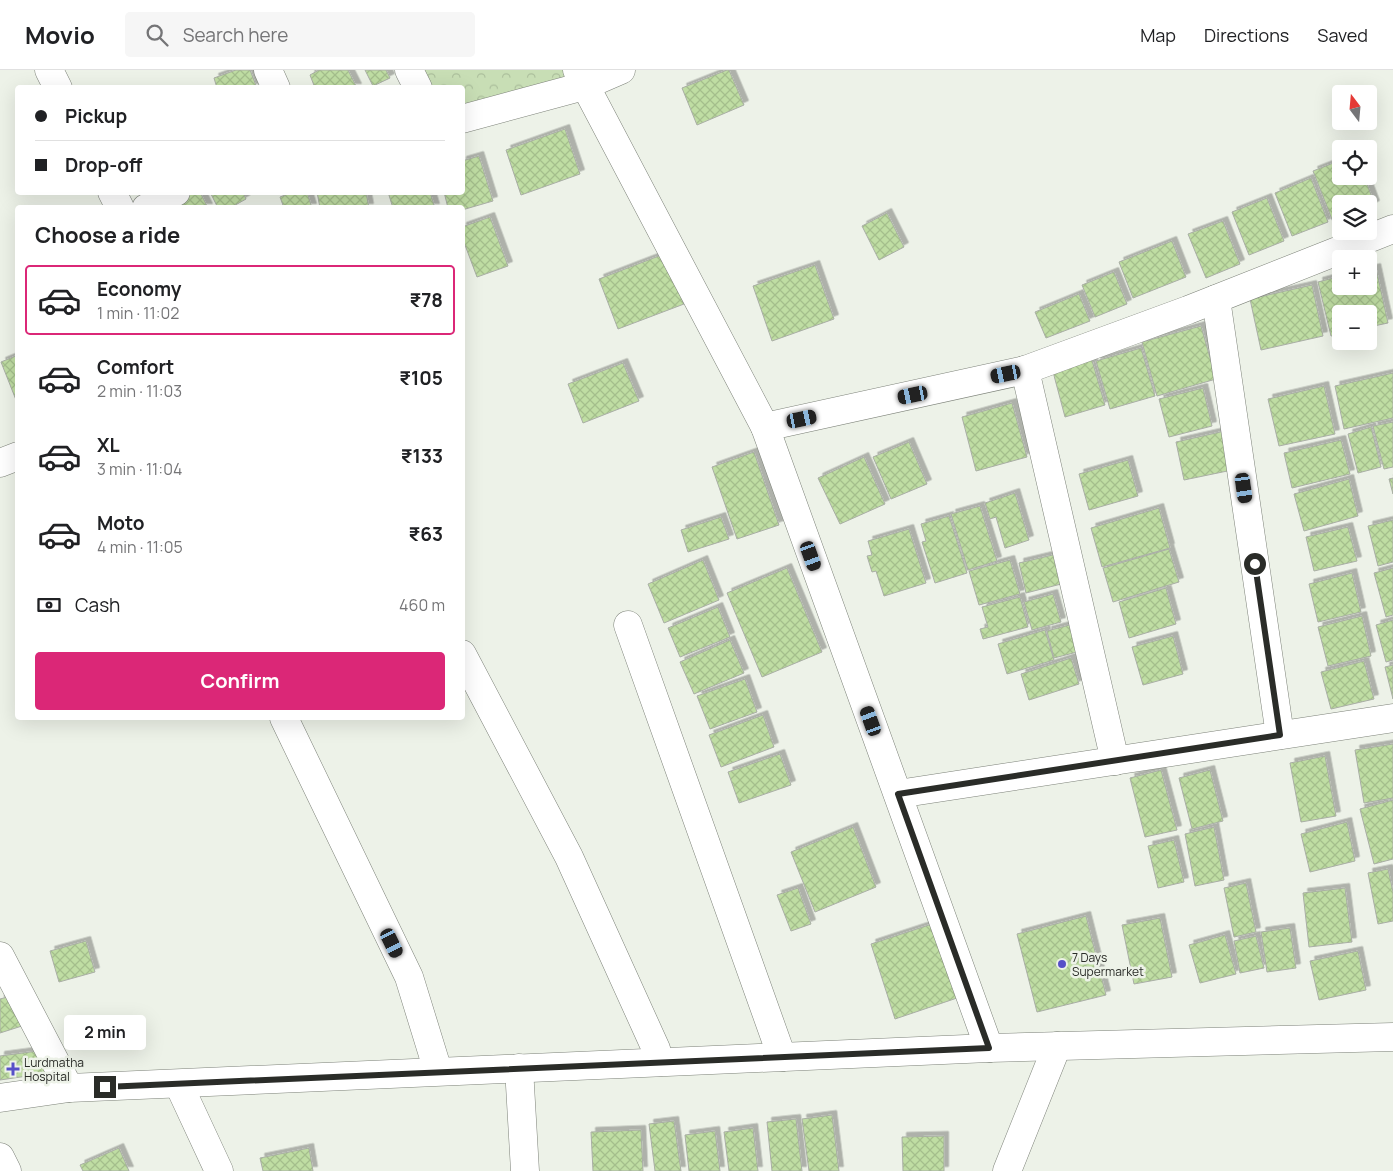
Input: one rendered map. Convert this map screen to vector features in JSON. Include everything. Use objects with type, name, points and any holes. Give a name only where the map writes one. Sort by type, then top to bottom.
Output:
[{"type":"street","points":[[49,70],[56,85]]},
{"type":"street","points":[[268,70],[275,85]]},
{"type":"street","points":[[409,70],[416,85]]},
{"type":"street","points":[[465,118],[581,78],[621,70]]},
{"type":"street","points":[[581,78],[765,427],[989,1048]]},
{"type":"street","points":[[152,205],[170,195]]},
{"type":"street","points":[[765,427],[1024,370],[1216,299],[1393,229]]},
{"type":"street","points":[[1216,299],[1280,735]]},
{"type":"street","points":[[1024,370],[1115,761]]},
{"type":"street","points":[[0,463],[15,457]]},
{"type":"street","points":[[628,625],[782,1057]]},
{"type":"street","points":[[465,660],[569,857],[656,1049],[660,1062]]},
{"type":"street","points":[[898,794],[1393,718]]},
{"type":"street","points":[[285,720],[408,977],[438,1072]]},
{"type":"street","points":[[0,956],[69,1088]]},
{"type":"street","points":[[0,1098],[69,1088],[179,1085],[519,1068],[989,1048],[1393,1037]]},
{"type":"street","points":[[1007,1171],[1057,1046]]},
{"type":"street","points":[[519,1068],[525,1171]]},
{"type":"street","points":[[179,1085],[219,1171]]},
{"type":"street","points":[[0,1157],[7,1171]]},
{"type":"green space","points":[[409,70],[577,70],[584,86],[465,118],[465,85],[417,85]]},
{"type":"building","points":[[236,70],[250,70],[256,85],[216,85],[214,78]]},
{"type":"building","points":[[319,70],[348,70],[356,85],[314,85],[310,75]]},
{"type":"building","points":[[365,70],[386,70],[390,78],[372,85]]},
{"type":"building","points":[[729,70],[744,105],[697,125],[682,88]]},
{"type":"building","points":[[565,129],[580,174],[521,195],[506,150]]},
{"type":"building","points":[[479,156],[493,201],[465,209],[465,205],[447,205],[445,195],[465,195],[465,160]]},
{"type":"building","points":[[1332,164],[1332,185],[1367,185],[1371,195],[1332,195],[1332,219],[1313,171]]},
{"type":"building","points":[[1311,178],[1328,222],[1292,236],[1275,193]]},
{"type":"building","points":[[186,195],[202,195],[206,205],[171,205]]},
{"type":"building","points":[[212,195],[244,195],[246,199],[235,205],[216,205]]},
{"type":"building","points":[[285,195],[308,195],[311,205],[283,205],[280,197]]},
{"type":"building","points":[[318,195],[367,195],[368,205],[319,205]]},
{"type":"building","points":[[389,195],[431,195],[434,205],[392,205]]},
{"type":"building","points":[[1267,198],[1284,241],[1249,255],[1232,212]]},
{"type":"building","points":[[887,213],[904,247],[879,260],[862,226]]},
{"type":"building","points":[[490,217],[508,266],[477,277],[465,245],[465,226]]},
{"type":"building","points":[[1223,221],[1240,264],[1206,278],[1188,234]]},
{"type":"building","points":[[1172,241],[1186,277],[1133,298],[1119,262]]},
{"type":"building","points":[[664,254],[684,304],[618,329],[599,279]]},
{"type":"building","points":[[815,265],[834,319],[772,341],[753,286]]},
{"type":"building","points":[[1114,272],[1127,304],[1095,317],[1082,285]]},
{"type":"building","points":[[1377,273],[1388,323],[1377,325],[1377,305],[1332,305],[1331,336],[1318,282],[1332,278],[1332,295],[1377,295]]},
{"type":"building","points":[[1312,285],[1323,336],[1261,350],[1250,299]]},
{"type":"building","points":[[1079,294],[1090,321],[1046,338],[1035,312]]},
{"type":"building","points":[[1201,326],[1216,379],[1157,396],[1142,342]]},
{"type":"building","points":[[1141,348],[1155,396],[1110,409],[1096,361]]},
{"type":"building","points":[[15,356],[15,397],[1,362]]},
{"type":"building","points":[[1091,357],[1105,405],[1065,417],[1052,368]]},
{"type":"building","points":[[623,363],[639,401],[583,423],[568,384]]},
{"type":"building","points":[[1393,373],[1393,418],[1344,429],[1335,386]]},
{"type":"building","points":[[1324,386],[1335,434],[1279,446],[1268,399]]},
{"type":"building","points":[[1203,388],[1212,426],[1169,437],[1159,399]]},
{"type":"building","points":[[1012,403],[1027,457],[976,471],[962,417]]},
{"type":"building","points":[[1393,422],[1393,467],[1384,469],[1373,426]]},
{"type":"building","points":[[1371,427],[1381,467],[1358,473],[1348,434]]},
{"type":"building","points":[[1229,430],[1237,469],[1184,480],[1176,442]]},
{"type":"building","points":[[1341,440],[1350,474],[1292,488],[1284,453]]},
{"type":"building","points":[[909,442],[927,484],[891,499],[873,457]]},
{"type":"building","points":[[754,452],[779,525],[737,539],[712,467]]},
{"type":"building","points":[[864,457],[885,504],[840,524],[818,478]]},
{"type":"building","points":[[1128,460],[1138,496],[1089,510],[1079,474]]},
{"type":"building","points":[[1393,478],[1393,494],[1389,479]]},
{"type":"building","points":[[1349,479],[1358,516],[1304,531],[1294,494]]},
{"type":"building","points":[[1015,493],[1029,540],[1005,548],[996,517],[990,519],[985,503]]},
{"type":"building","points":[[980,506],[997,561],[968,570],[951,514]]},
{"type":"building","points":[[1159,508],[1170,548],[1102,567],[1091,528]]},
{"type":"building","points":[[949,516],[967,573],[935,583],[922,542],[926,541],[921,524]]},
{"type":"building","points":[[721,517],[729,539],[688,552],[681,530]]},
{"type":"building","points":[[1393,520],[1393,562],[1378,566],[1368,526]]},
{"type":"building","points":[[1348,527],[1357,561],[1314,571],[1306,537]]},
{"type":"building","points":[[909,529],[926,583],[884,596],[876,571],[872,572],[867,556],[872,555],[868,541]]},
{"type":"building","points":[[1169,549],[1179,582],[1113,602],[1103,568]]},
{"type":"building","points":[[1061,553],[1069,582],[1026,593],[1019,563]]},
{"type":"building","points":[[703,560],[719,600],[664,623],[648,584]]},
{"type":"building","points":[[1010,560],[1020,594],[979,605],[969,571]]},
{"type":"building","points":[[787,568],[822,652],[762,677],[727,593]]},
{"type":"building","points":[[1393,568],[1393,615],[1386,617],[1374,573]]},
{"type":"building","points":[[1352,573],[1361,612],[1318,622],[1309,584]]},
{"type":"building","points":[[1166,588],[1176,624],[1129,638],[1119,602]]},
{"type":"building","points":[[1053,594],[1061,622],[1032,630],[1024,602]]},
{"type":"building","points":[[1020,597],[1028,627],[983,639],[980,629],[988,627],[982,607]]},
{"type":"building","points":[[718,607],[730,637],[680,657],[668,628]]},
{"type":"building","points":[[1362,616],[1371,656],[1328,666],[1318,627]]},
{"type":"building","points":[[1393,620],[1393,660],[1386,662],[1376,625]]},
{"type":"building","points":[[1073,624],[1081,651],[1054,658],[1047,631]]},
{"type":"building","points":[[1045,630],[1054,660],[1007,674],[998,644]]},
{"type":"building","points":[[1173,636],[1183,674],[1143,685],[1132,647]]},
{"type":"building","points":[[730,640],[744,673],[694,694],[680,662]]},
{"type":"building","points":[[1071,658],[1079,684],[1029,700],[1021,674]]},
{"type":"building","points":[[1364,661],[1374,699],[1331,709],[1321,672]]},
{"type":"building","points":[[1393,665],[1393,699],[1385,667]]},
{"type":"building","points":[[745,679],[757,712],[710,729],[697,696]]},
{"type":"building","points":[[763,715],[774,747],[721,767],[709,735]]},
{"type":"building","points":[[1393,744],[1393,798],[1364,803],[1355,750]]},
{"type":"building","points":[[780,754],[791,785],[739,803],[728,772]]},
{"type":"building","points":[[1325,756],[1336,816],[1301,822],[1290,763]]},
{"type":"building","points":[[1161,770],[1177,830],[1145,837],[1130,778]]},
{"type":"building","points":[[1210,770],[1223,821],[1192,829],[1179,778]]},
{"type":"building","points":[[1393,800],[1393,859],[1374,864],[1360,809]]},
{"type":"building","points":[[1347,822],[1355,861],[1310,872],[1301,834]]},
{"type":"building","points":[[853,827],[876,887],[815,912],[791,852]]},
{"type":"building","points":[[1214,827],[1224,880],[1195,886],[1185,834]]},
{"type":"building","points":[[1174,840],[1184,882],[1158,888],[1148,846]]},
{"type":"building","points":[[1388,869],[1393,892],[1393,921],[1378,924],[1368,873]]},
{"type":"building","points":[[1246,883],[1256,932],[1234,937],[1224,888]]},
{"type":"building","points":[[798,888],[811,924],[791,931],[777,895]]},
{"type":"building","points":[[1345,888],[1352,942],[1309,947],[1303,893]]},
{"type":"building","name":"7 Days Supermarket","points":[[1086,916],[1106,995],[1037,1012],[1017,934]]},
{"type":"building","points":[[1160,918],[1172,977],[1134,984],[1122,925]]},
{"type":"building","points":[[935,923],[960,997],[895,1019],[871,944]]},
{"type":"building","points":[[1290,928],[1296,968],[1267,972],[1261,932]]},
{"type":"building","points":[[1225,935],[1236,974],[1200,983],[1189,945]]},
{"type":"building","points":[[1256,936],[1264,968],[1240,973],[1234,941]]},
{"type":"building","points":[[86,941],[95,972],[59,982],[50,951]]},
{"type":"building","points":[[1358,951],[1366,990],[1319,1000],[1310,961]]},
{"type":"building","points":[[15,995],[25,1025],[0,1033],[0,999]]},
{"type":"building","points":[[45,1050],[48,1073],[0,1080],[0,1056]]},
{"type":"building","points":[[832,1115],[839,1171],[809,1171],[802,1119]]},
{"type":"building","points":[[796,1119],[802,1171],[772,1171],[767,1122]]},
{"type":"building","points":[[674,1121],[681,1171],[655,1171],[649,1124]]},
{"type":"building","points":[[753,1128],[758,1171],[729,1171],[724,1132]]},
{"type":"building","points":[[641,1130],[643,1171],[593,1171],[591,1132]]},
{"type":"building","points":[[715,1131],[720,1171],[689,1171],[685,1135]]},
{"type":"building","points":[[944,1136],[944,1171],[903,1171],[902,1137]]},
{"type":"building","points":[[119,1148],[129,1171],[83,1171],[80,1165]]},
{"type":"building","points":[[309,1148],[313,1171],[263,1171],[260,1158]]},
{"type":"place","name":"7 Days Supermarket","points":[[1062,964]]},
{"type":"place","name":"Lurdmatha Hospital","points":[[13,1069]]},
{"type":"route","points":[[105,1087],[989,1048],[898,794],[1280,735],[1255,564]]}]
